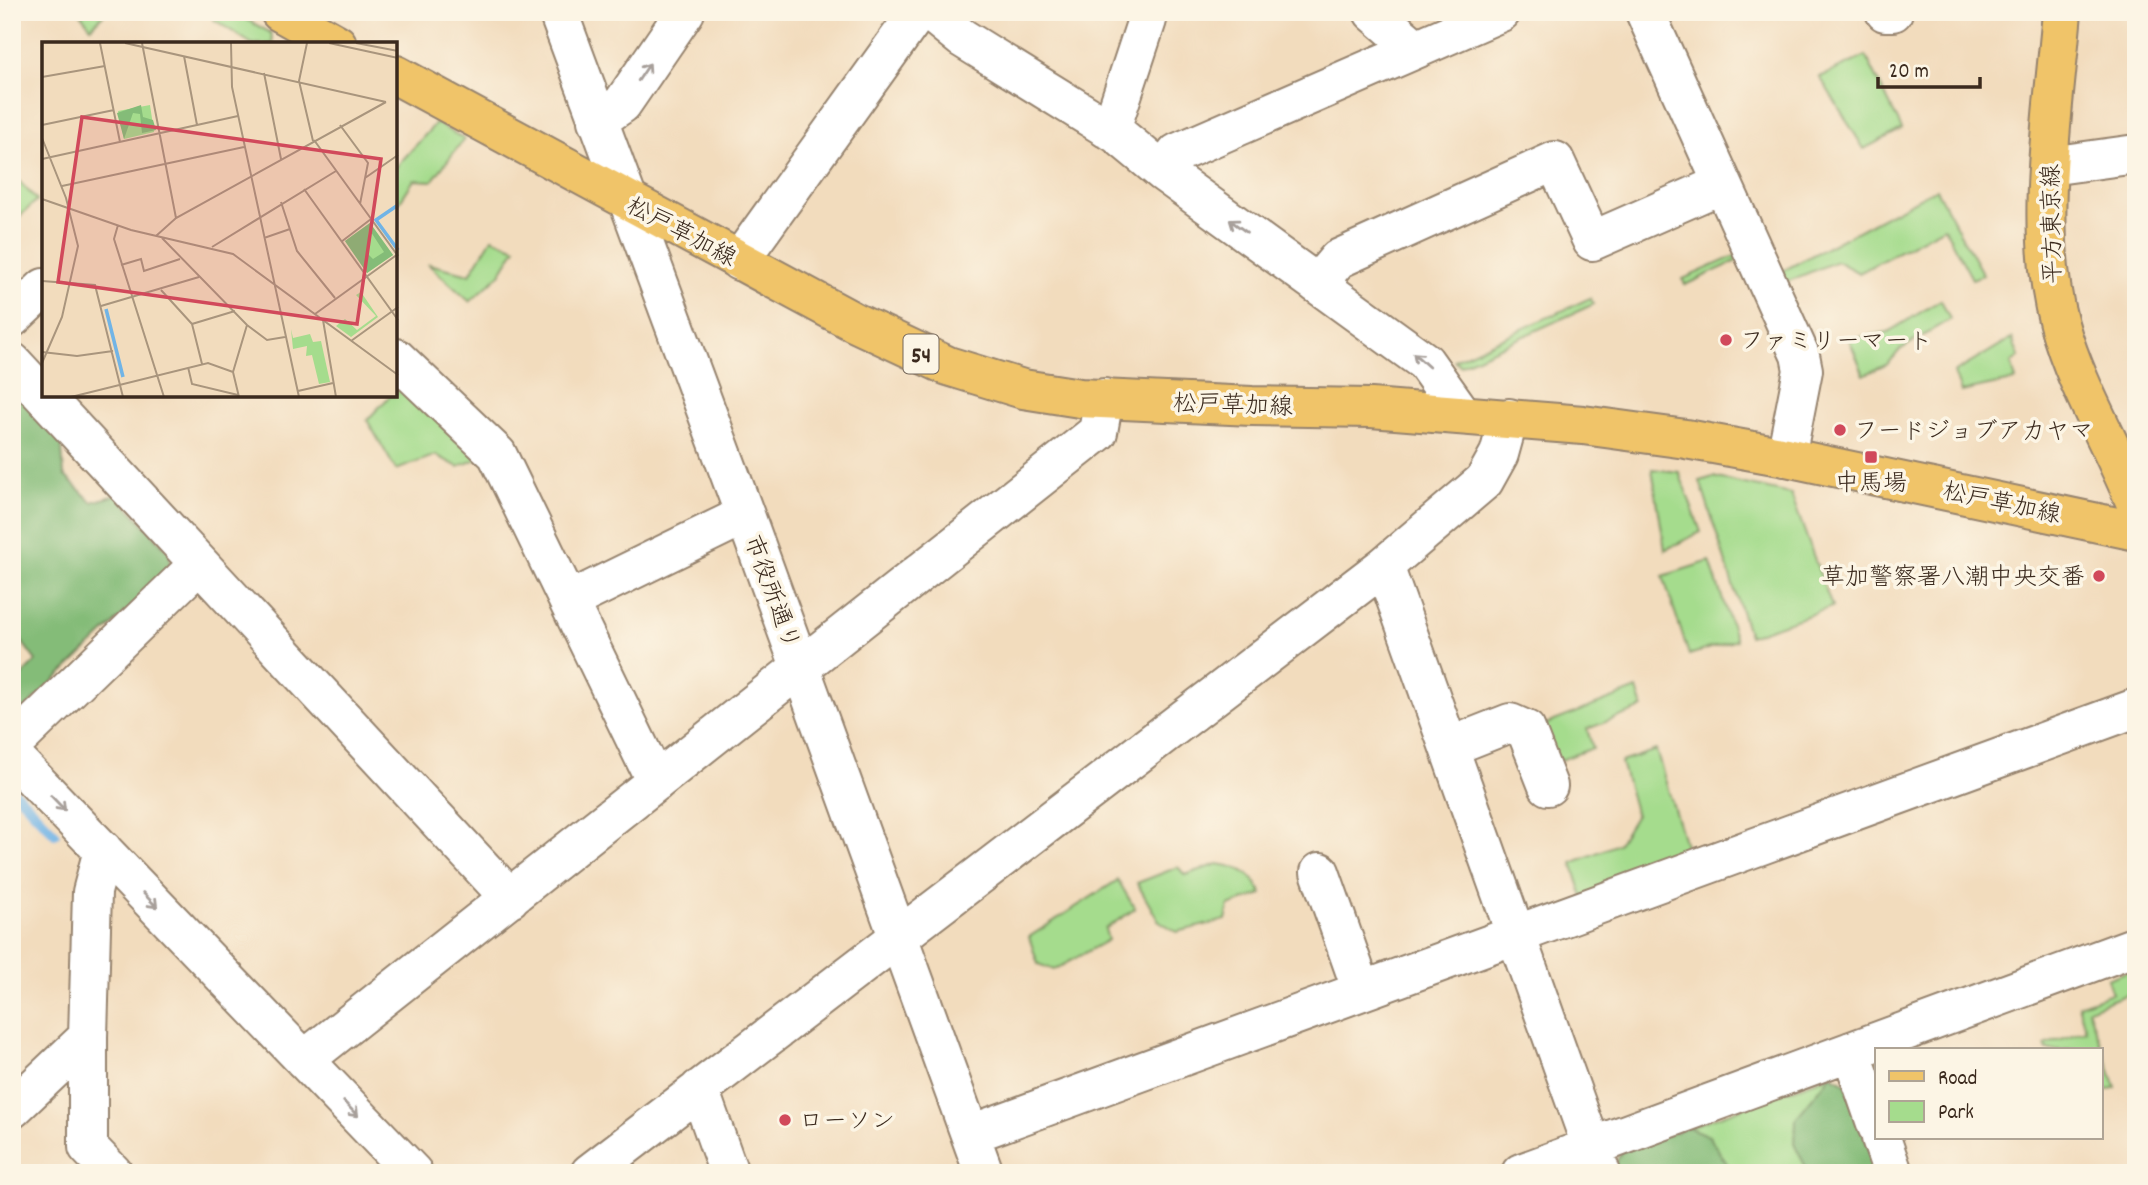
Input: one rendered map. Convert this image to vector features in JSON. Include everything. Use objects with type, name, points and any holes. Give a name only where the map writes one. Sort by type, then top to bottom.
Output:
[{"type":"main road","name":"平方東京線","points":[[2062,12],[2049,166],[2048,272],[2059,324],[2071,360],[2136,504]]},
{"type":"main road","name":"松戸草加線","points":[[397,76],[627,202],[854,322],[948,366],[1023,389],[1080,398],[1371,408],[1462,414],[1686,439],[1786,457],[2136,531]]},
{"type":"street","name":"市役所通り","points":[[558,12],[985,1173]]},
{"type":"street","points":[[597,121],[622,104],[685,12]]},
{"type":"street","points":[[738,261],[918,12]]},
{"type":"street","points":[[930,12],[962,38],[1117,134],[1163,172],[1425,362],[1462,414]]},
{"type":"street","points":[[1373,12],[1416,49]]},
{"type":"street","points":[[1163,172],[1177,153],[1501,12]]},
{"type":"street","points":[[1645,12],[1800,355],[1803,370],[1786,457]]},
{"type":"street","points":[[1885,12],[1893,12]]},
{"type":"street","points":[[1106,128],[1115,117],[1147,20]]},
{"type":"street","points":[[2049,166],[2136,154]]},
{"type":"street","points":[[1318,284],[1338,260],[1555,162],[1592,241],[1722,184]]},
{"type":"street","points":[[12,318],[42,290]]},
{"type":"street","points":[[397,359],[497,454],[656,782]]},
{"type":"street","points":[[12,362],[42,394]]},
{"type":"street","points":[[44,397],[510,898]]},
{"type":"street","points":[[304,1060],[1098,432],[1104,398]]},
{"type":"street","points":[[590,1173],[1384,566],[1484,481],[1499,454],[1509,418]]},
{"type":"street","points":[[569,601],[745,516]]},
{"type":"street","points":[[12,745],[199,564]]},
{"type":"street","points":[[1384,566],[1597,1160]]},
{"type":"street","points":[[971,1134],[2136,708]]},
{"type":"street","points":[[1449,747],[1510,723],[1526,730],[1548,786]]},
{"type":"street","points":[[12,756],[413,1173]]},
{"type":"street","points":[[103,850],[92,892],[88,1147],[113,1173]]},
{"type":"street","points":[[1320,872],[1363,991]]},
{"type":"street","points":[[1521,1173],[1597,1160],[1851,1051],[2136,946]]},
{"type":"street","points":[[17,1095],[88,1037]]},
{"type":"street","points":[[1851,1051],[1875,1120]]},
{"type":"street","points":[[699,1089],[729,1173]]},
{"type":"street","points":[[1882,1140],[1893,1173]]},
{"type":"green space","points":[[79,12],[106,12],[91,27]]},
{"type":"green space","points":[[217,12],[233,12],[271,33],[273,42],[249,42],[213,19]]},
{"type":"green space","points":[[1866,56],[1902,129],[1864,149],[1820,77]]},
{"type":"green space","points":[[436,123],[464,139],[432,181],[414,180],[397,206],[397,166]]},
{"type":"green space","points":[[12,174],[37,200],[12,224]]},
{"type":"green space","points":[[1936,189],[1983,275],[1972,279],[1944,227],[1859,273],[1837,261],[1784,283],[1779,273]]},
{"type":"green space","points":[[492,238],[516,248],[500,274],[470,302],[428,264],[470,274]]},
{"type":"green space","points":[[1739,254],[1741,259],[1685,285],[1683,279]]},
{"type":"green space","points":[[1590,298],[1594,304],[1460,365],[1454,360]]},
{"type":"green space","points":[[1941,300],[1950,319],[1900,350],[1888,364],[1864,375],[1849,339],[1888,332]]},
{"type":"green space","points":[[2012,338],[2019,357],[2011,363],[2016,380],[1961,392],[1954,373]]},
{"type":"green space","points":[[12,383],[61,435],[64,475],[92,502],[117,495],[170,553],[170,570],[12,721],[12,685],[36,661],[12,628]]},
{"type":"green space","points":[[403,383],[482,457],[458,467],[436,455],[396,470],[367,420],[389,397],[397,397],[397,389]]},
{"type":"green space","points":[[1652,469],[1679,472],[1701,532],[1665,550]]},
{"type":"green space","points":[[1713,477],[1791,494],[1832,607],[1749,636],[1700,481]]},
{"type":"green space","points":[[1710,561],[1736,640],[1689,655],[1663,576]]},
{"type":"green space","points":[[1637,689],[1643,708],[1587,729],[1593,748],[1550,764],[1536,728]]},
{"type":"green space","points":[[1656,750],[1689,858],[1583,897],[1572,863],[1618,844],[1636,815],[1621,762]]},
{"type":"green space","points":[[1218,864],[1244,872],[1254,880],[1262,894],[1229,906],[1226,920],[1177,932],[1158,920],[1137,883],[1178,867],[1185,875]]},
{"type":"green space","points":[[1118,880],[1135,909],[1105,929],[1108,940],[1054,970],[1038,964],[1029,937]]},
{"type":"green space","points":[[2136,968],[2136,991],[2088,1009],[2102,1048],[2046,1048],[2045,1045],[2086,1030],[2078,1005],[2112,993],[2107,979]]},
{"type":"green space","points":[[2102,1048],[2116,1087],[2102,1092]]},
{"type":"green space","points":[[1831,1075],[1878,1173],[1616,1173],[1621,1152]]},
{"type":"green space","points":[[1831,1075],[1845,1082],[1878,1173],[1809,1173],[1795,1146],[1796,1118]]},
{"type":"green space","points":[[1688,1127],[1709,1136],[1733,1173],[1616,1173],[1614,1167],[1621,1152]]},
{"type":"waterway","points":[[12,789],[55,834]]},
{"type":"place","name":"ファミリーマート","points":[[1726,340]]},
{"type":"place","name":"フードジョブアカヤマ","points":[[1840,430]]},
{"type":"place","name":"中馬場","points":[[1871,457]]},
{"type":"place","name":"草加警察署八潮中央交番","points":[[2099,576]]},
{"type":"place","name":"ローソン","points":[[785,1120]]}]
